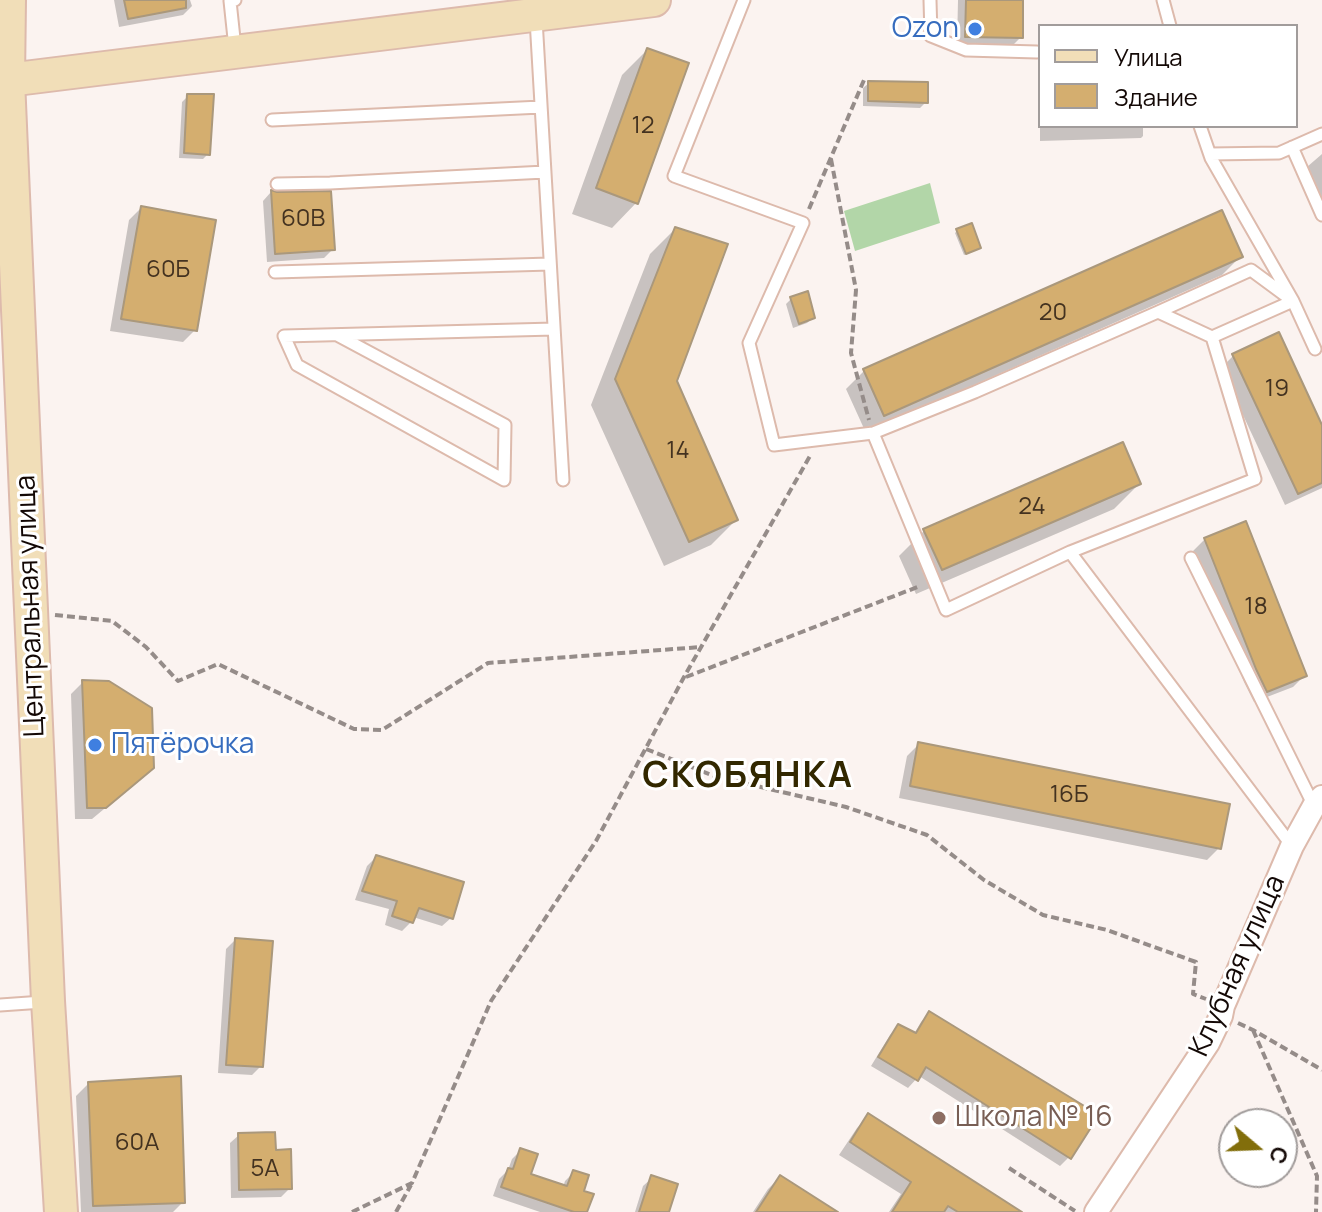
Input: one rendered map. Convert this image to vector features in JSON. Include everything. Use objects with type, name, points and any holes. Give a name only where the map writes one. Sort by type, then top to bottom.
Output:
[{"type":"main road","name":"Центральная улица","points":[[9,0],[4,80],[61,1212]]},
{"type":"main road","points":[[4,80],[654,0]]},
{"type":"street","name":"Клубная улица","points":[[1096,1212],[1208,1043],[1292,846],[1318,802]]},
{"type":"lane","points":[[235,0],[230,1],[236,52]]},
{"type":"lane","points":[[744,0],[674,176],[803,223],[749,343],[774,445],[873,433],[975,392],[1251,270],[1293,301]]},
{"type":"lane","points":[[930,0],[931,36],[966,50],[1037,52]]},
{"type":"lane","points":[[1163,0],[1169,24]]},
{"type":"lane","points":[[536,15],[563,480]]},
{"type":"lane","points":[[272,120],[541,107]]},
{"type":"lane","points":[[1201,128],[1210,154],[1293,301],[1315,349]]},
{"type":"lane","points":[[1210,154],[1279,153],[1322,134]]},
{"type":"lane","points":[[1292,147],[1322,215]]},
{"type":"lane","points":[[277,184],[545,172]]},
{"type":"lane","points":[[275,272],[550,264]]},
{"type":"lane","points":[[1212,337],[1293,301]]},
{"type":"lane","points":[[873,433],[946,610],[1070,552],[1255,479],[1212,337],[1158,312]]},
{"type":"lane","points":[[337,335],[505,425],[504,480],[297,365],[284,336],[554,329]]},
{"type":"lane","points":[[1070,552],[1292,846]]},
{"type":"lane","points":[[1191,558],[1318,802]]},
{"type":"lane","points":[[0,1005],[48,1001]]},
{"type":"path","points":[[803,223],[864,80]]},
{"type":"path","points":[[831,159],[856,290],[851,353],[873,433]]},
{"type":"path","points":[[396,1212],[412,1183],[491,1001],[596,841],[684,677],[819,440]]},
{"type":"path","points":[[684,677],[933,580]]},
{"type":"path","points":[[55,615],[112,621],[146,647],[178,681],[218,664],[354,729],[382,730],[488,663],[701,647]]},
{"type":"path","points":[[646,748],[714,776],[846,807],[927,835],[984,880],[1043,915],[1107,930],[1196,962],[1193,994],[1322,1070]]},
{"type":"path","points":[[1253,1030],[1317,1176],[1316,1212]]},
{"type":"path","points":[[1009,1168],[1077,1212]]},
{"type":"path","points":[[352,1212],[412,1183]]},
{"type":"green space","points":[[930,183],[940,223],[855,251],[844,211]]},
{"type":"building","points":[[124,0],[186,0],[186,8],[128,19]]},
{"type":"building","points":[[966,0],[1023,0],[1023,38],[965,37]]},
{"type":"building","points":[[647,48],[689,63],[638,204],[596,188]]},
{"type":"building","points":[[868,81],[928,82],[928,103],[868,101]]},
{"type":"building","points":[[187,94],[214,94],[210,155],[184,153]]},
{"type":"building","points":[[271,190],[331,191],[335,250],[275,254]]},
{"type":"building","points":[[141,206],[216,220],[197,331],[121,319]]},
{"type":"building","points":[[1222,210],[1243,257],[884,416],[863,369]]},
{"type":"building","points":[[972,223],[981,248],[966,254],[956,229]]},
{"type":"building","points":[[675,227],[728,244],[677,381],[738,520],[689,542],[615,379]]},
{"type":"building","points":[[808,291],[815,318],[799,324],[790,297]]},
{"type":"building","points":[[1279,332],[1322,425],[1322,483],[1298,494],[1232,354]]},
{"type":"building","points":[[1123,442],[1141,484],[942,570],[923,529]]},
{"type":"building","points":[[1246,521],[1307,676],[1267,692],[1204,538]]},
{"type":"building","points":[[82,680],[109,681],[152,708],[154,768],[106,808],[87,808]]},
{"type":"building","points":[[918,742],[1230,804],[1221,849],[910,786]]},
{"type":"building","points":[[376,855],[464,882],[453,919],[419,908],[413,923],[392,916],[397,901],[362,891]]},
{"type":"building","points":[[235,938],[273,941],[263,1067],[226,1065]]},
{"type":"building","points":[[929,1011],[1099,1115],[1071,1159],[926,1067],[918,1081],[878,1057],[898,1024],[916,1033]]},
{"type":"building","points":[[181,1076],[185,1203],[93,1206],[88,1082]]},
{"type":"building","points":[[868,1113],[1022,1212],[958,1212],[948,1206],[944,1212],[892,1212],[911,1182],[850,1142]]},
{"type":"building","points":[[275,1132],[276,1150],[291,1149],[292,1189],[239,1190],[238,1133]]},
{"type":"building","points":[[520,1148],[538,1154],[531,1174],[567,1186],[573,1170],[589,1175],[584,1191],[594,1194],[587,1212],[574,1212],[501,1187],[508,1168],[513,1169]]},
{"type":"building","points":[[651,1175],[678,1184],[669,1212],[639,1212]]},
{"type":"building","points":[[780,1175],[838,1212],[756,1212]]},
{"type":"place","name":"Ozon","points":[[975,29]]},
{"type":"place","name":"Пятёрочка","points":[[95,745]]},
{"type":"place","name":"Школа № 16","points":[[939,1118]]},
{"type":"district","name":"СКОБЯНКА","points":[[748,777]]}]
